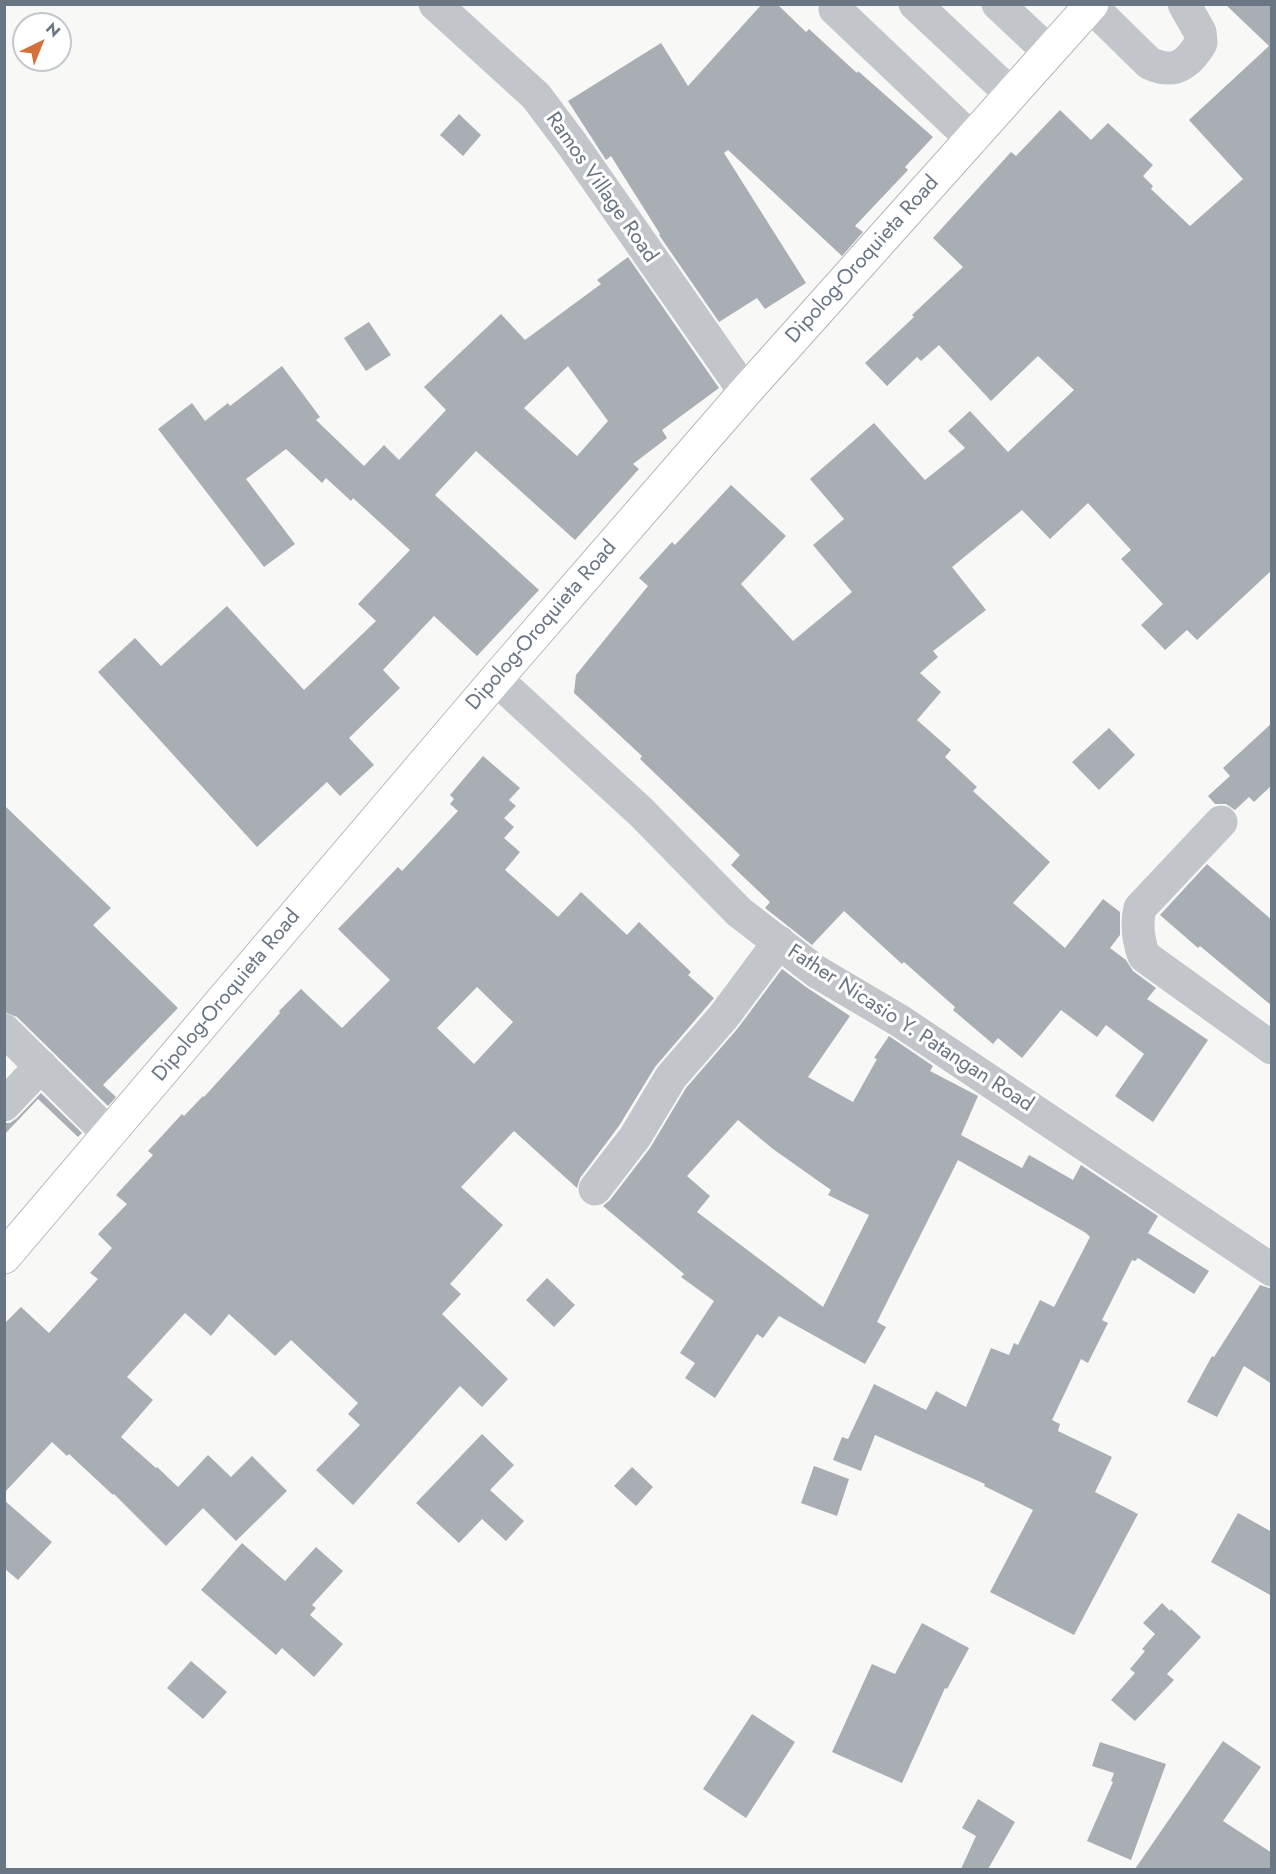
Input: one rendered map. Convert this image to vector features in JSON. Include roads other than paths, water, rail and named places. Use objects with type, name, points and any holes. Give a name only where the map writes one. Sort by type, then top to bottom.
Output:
[{"type":"main road","name":"Dipolog-Oroquieta Road","points":[[4,1257],[496,679],[744,392],[1091,5]]},
{"type":"street","name":"Ramos Village Road","points":[[435,4],[536,96],[572,144],[744,392]]},
{"type":"street","points":[[839,4],[835,9],[972,139]]},
{"type":"street","points":[[915,4],[1011,94]]},
{"type":"street","points":[[998,4],[1049,52]]},
{"type":"street","points":[[1091,5],[1149,63],[1176,69],[1183,65],[1201,43],[1200,32],[1184,4]]},
{"type":"street","name":"Father Nicasio Y. Patangan Road","points":[[496,679],[641,812],[739,912],[817,972],[900,1021],[1272,1270]]},
{"type":"street","points":[[1221,822],[1140,908],[1137,922],[1141,947],[1144,956],[1272,1048]]},
{"type":"street","points":[[595,1189],[635,1137],[671,1077],[724,1016],[779,942]]},
{"type":"street","points":[[4,1030],[109,1134]]},
{"type":"street","points":[[4,1105],[40,1066]]}]
